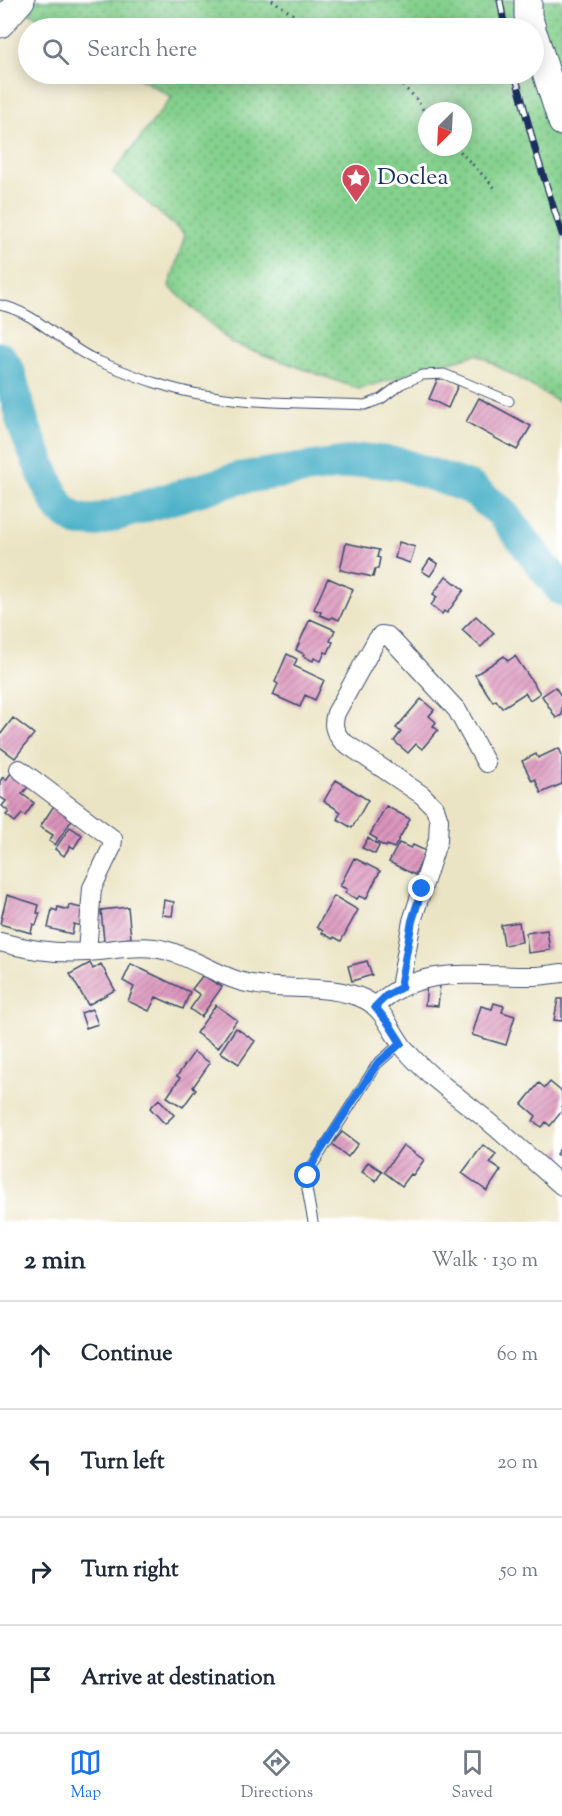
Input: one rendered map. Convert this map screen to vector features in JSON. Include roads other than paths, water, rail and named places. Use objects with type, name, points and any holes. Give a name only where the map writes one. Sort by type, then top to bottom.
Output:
[{"type":"street","points":[[0,24],[21,0]]},
{"type":"street","points":[[528,0],[529,18]]},
{"type":"street","points":[[544,66],[562,122]]},
{"type":"street","points":[[402,987],[412,921],[438,840],[439,820],[435,808],[422,795],[342,741],[334,732],[333,722],[381,635],[388,636],[457,710],[486,763]]},
{"type":"street","points":[[20,769],[113,839],[112,847],[92,888],[87,952]]},
{"type":"street","points":[[0,942],[55,953],[141,947],[163,950],[238,981],[263,986],[318,989],[365,1000],[375,1007],[401,1043],[426,1071],[500,1131],[562,1186]]},
{"type":"street","points":[[375,1007],[386,996],[402,987],[447,974],[535,976],[562,974]]},
{"type":"lane","points":[[0,305],[13,308],[39,321],[73,348],[96,360],[162,385],[210,396],[264,401],[365,405],[381,399],[401,384],[422,375],[444,374],[509,401]]},
{"type":"lane","points":[[313,1222],[307,1189],[311,1168],[377,1064],[401,1043]]},
{"type":"waterway","points":[[0,358],[9,372],[24,427],[50,489],[61,509],[77,520],[95,521],[240,478],[365,460],[401,464],[471,488],[501,512],[562,590]]},
{"type":"railway","points":[[500,0],[503,18]]},
{"type":"railway","points":[[518,84],[537,156],[562,234]]},
{"type":"place","name":"Doclea","points":[[356,204]]}]
